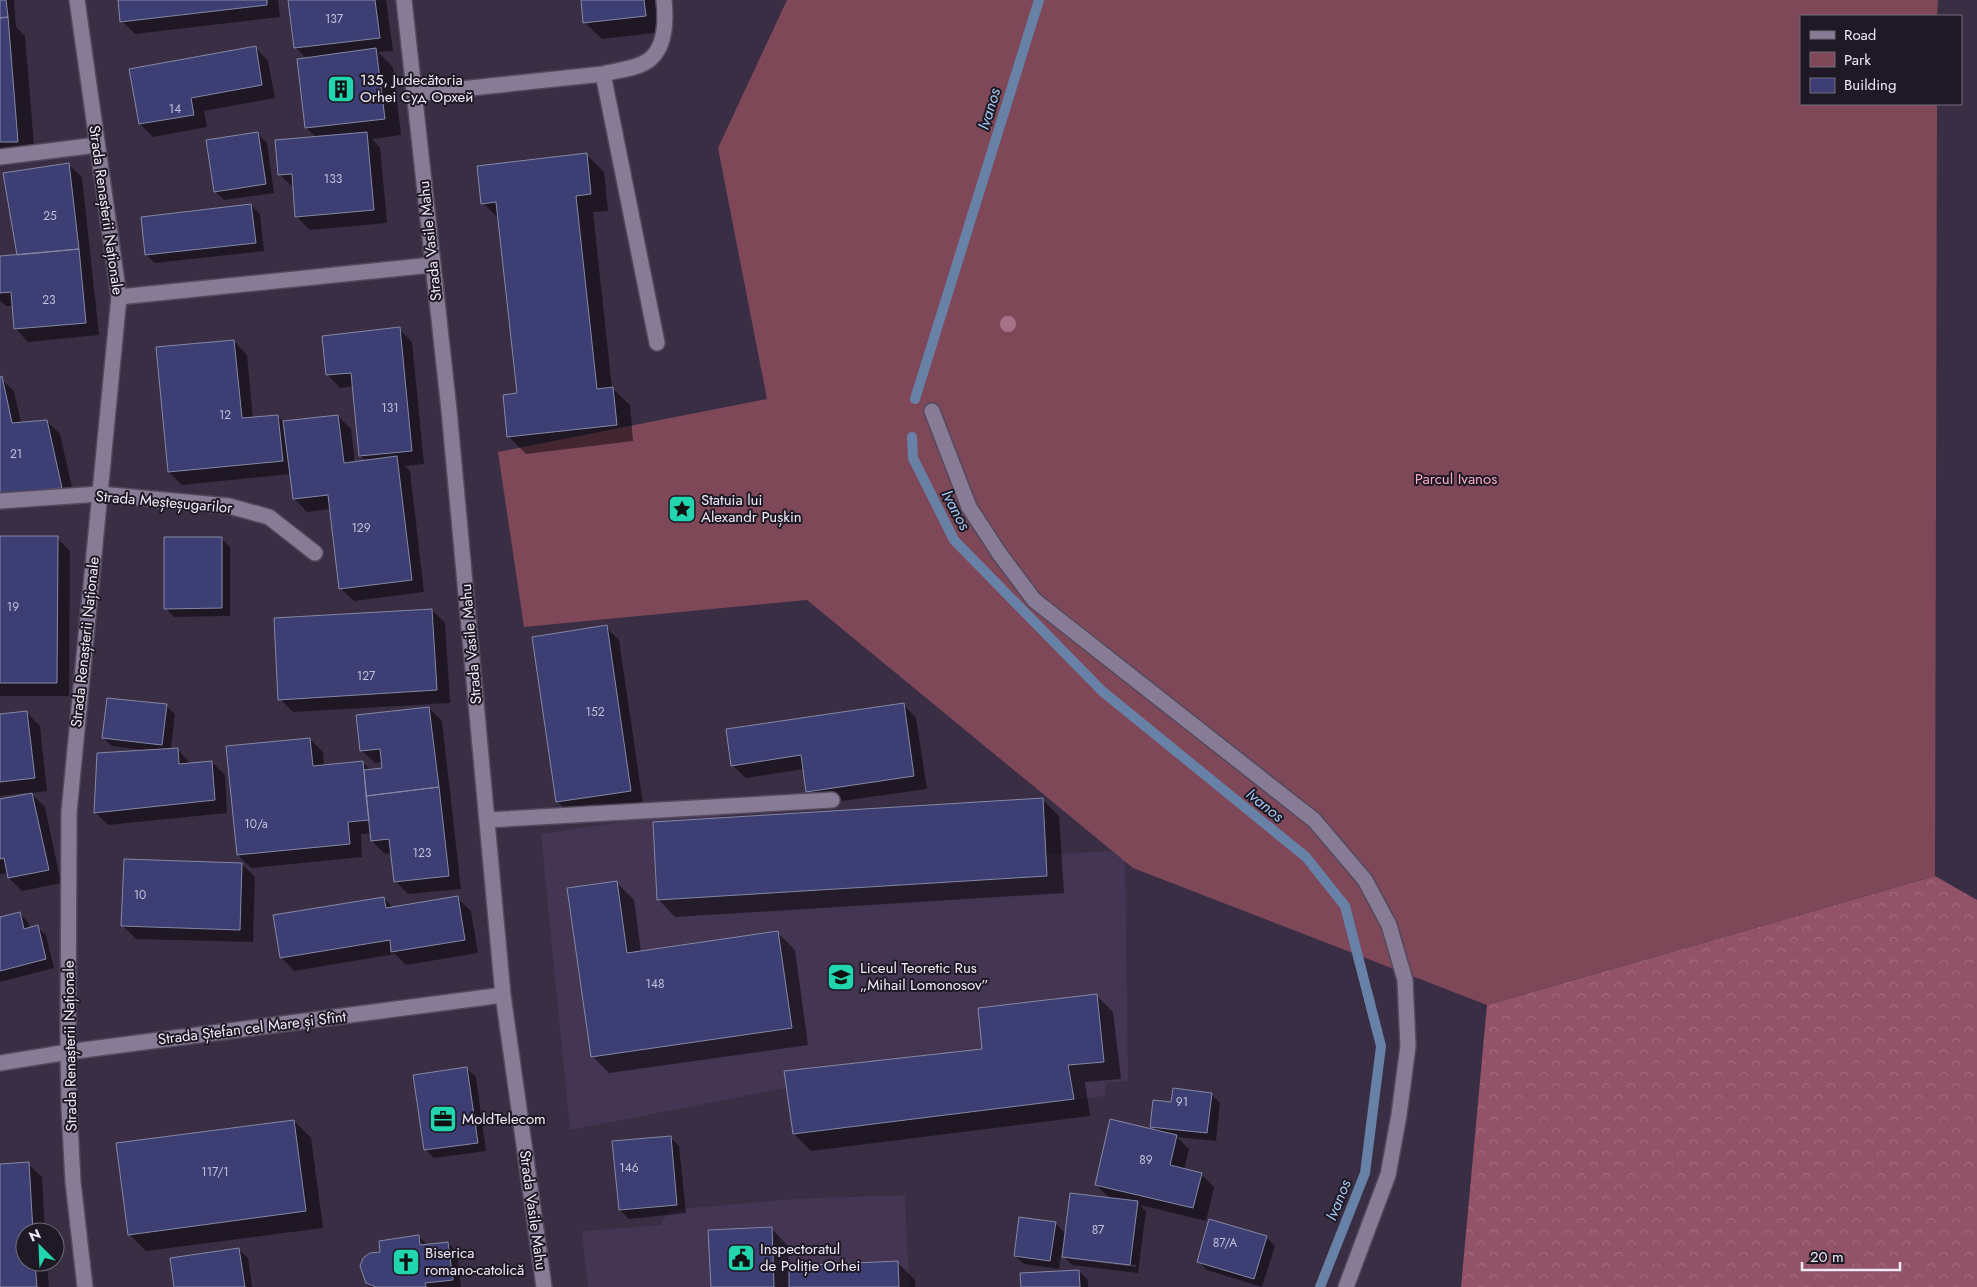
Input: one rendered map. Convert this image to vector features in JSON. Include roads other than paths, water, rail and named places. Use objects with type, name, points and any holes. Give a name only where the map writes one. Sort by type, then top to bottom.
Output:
[{"type":"street","name":"Strada Renașterii Naționale","points":[[77,0],[119,297],[69,812],[68,1052],[73,1182],[85,1287]]},
{"type":"street","name":"Strada Vasile Mahu","points":[[404,0],[449,410],[503,995],[544,1287]]},
{"type":"street","points":[[414,94],[603,74],[633,67],[650,60],[663,37],[664,0]]},
{"type":"street","points":[[603,74],[657,343]]},
{"type":"street","points":[[0,157],[97,145]]},
{"type":"street","points":[[119,297],[432,265]]},
{"type":"street","points":[[932,411],[969,507],[999,553],[1034,600],[1314,820],[1365,880],[1389,925],[1405,980],[1408,1046],[1399,1115],[1388,1175],[1346,1287]]},
{"type":"street","name":"Strada Meșteșugarilor","points":[[0,501],[100,494],[229,506],[269,517],[315,553]]},
{"type":"street","points":[[487,820],[832,800]]},
{"type":"street","name":"Strada Ștefan cel Mare și Sfînt","points":[[0,1063],[68,1052],[503,995]]},
{"type":"waterway","name":"Ivanos","points":[[915,399],[1039,0]]},
{"type":"waterway","name":"Ivanos","points":[[912,437],[913,458],[954,540],[1102,691],[1306,857],[1345,906],[1381,1046],[1365,1173],[1320,1287]]},
{"type":"place","name":"135, Judecătoria Orhei Суд Орхей","points":[[341,89]]},
{"type":"place","name":"Statuia lui Alexandr Pușkin","points":[[682,509]]},
{"type":"place","name":"Liceul Teoretic Rus „Mihail Lomonosov”","points":[[841,977]]},
{"type":"place","name":"MoldTelecom","points":[[443,1119]]},
{"type":"place","name":"Inspectoratul de Poliție Orhei","points":[[741,1258]]},
{"type":"place","name":"Biserica romano-catolică","points":[[406,1262]]},
{"type":"park label","name":"Parcul Ivanos","points":[[1456,479]]}]
